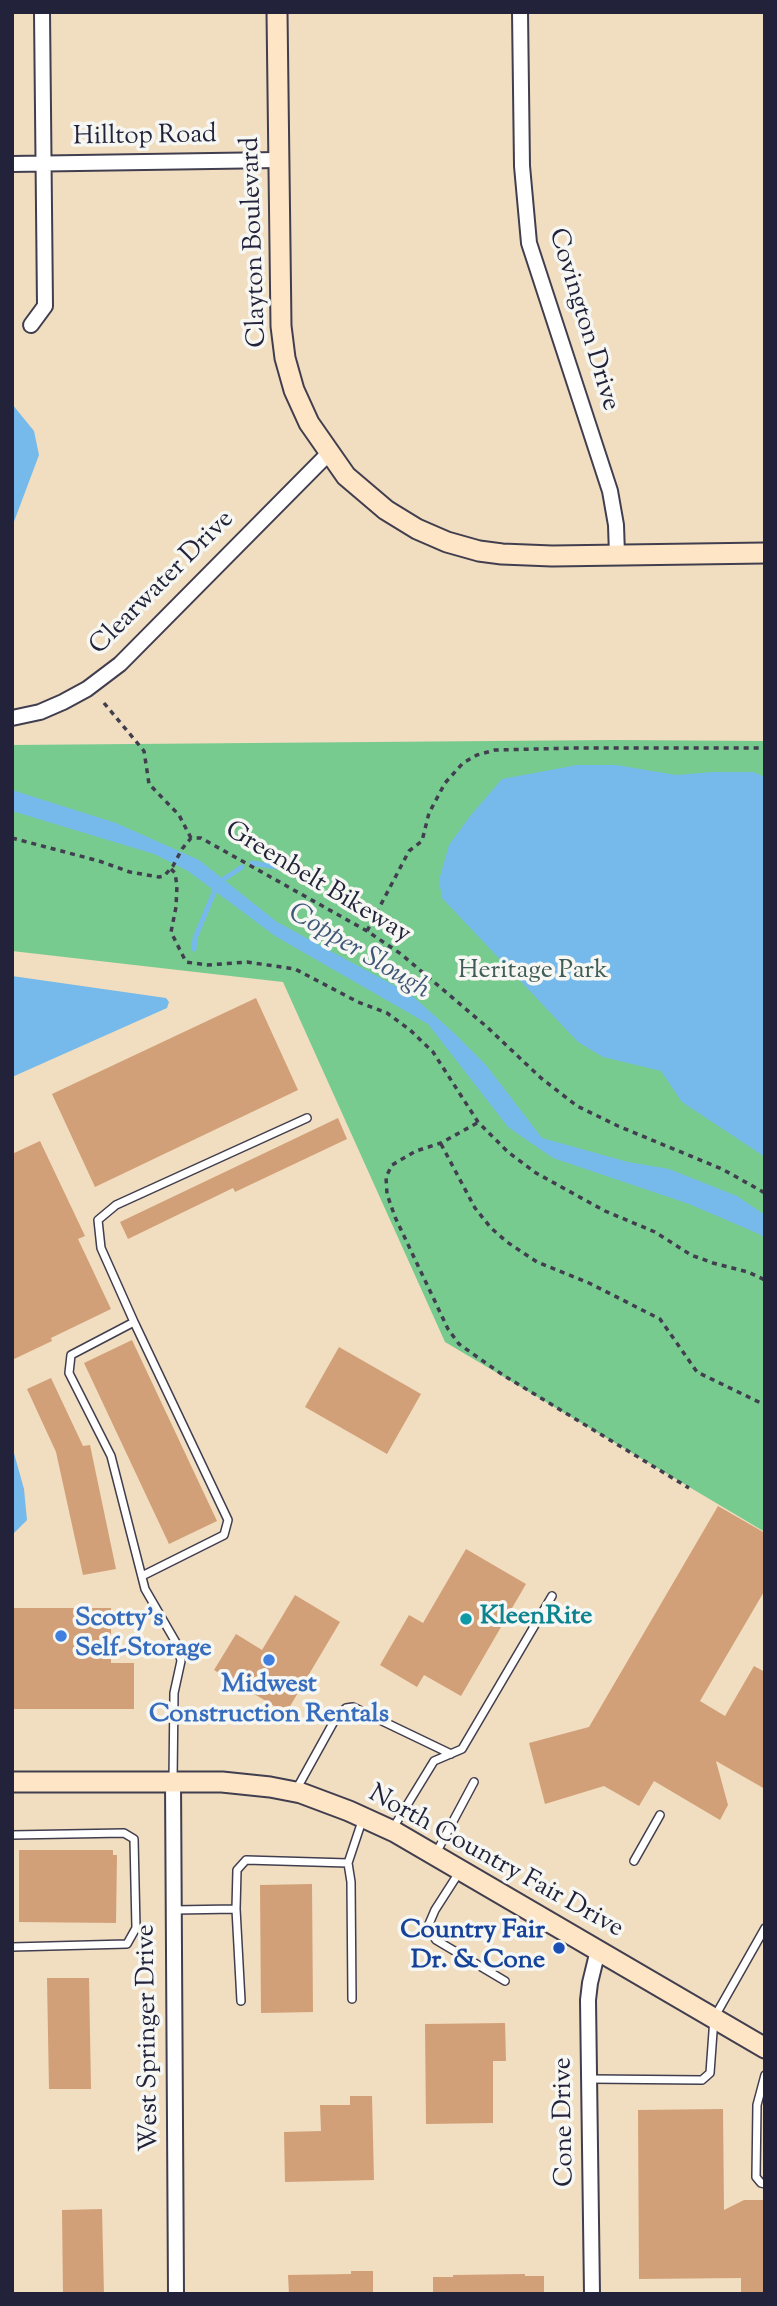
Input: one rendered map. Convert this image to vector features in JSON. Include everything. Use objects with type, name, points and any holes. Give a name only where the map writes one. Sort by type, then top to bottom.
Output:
[{"type":"street","points":[[32,325],[45,306],[42,12]]},
{"type":"street","name":"Clayton Boulevard","points":[[277,12],[281,326],[285,358],[294,390],[309,423],[328,454],[352,482],[386,510],[417,529],[447,542],[502,554],[552,556],[765,553]]},
{"type":"street","name":"Covington Drive","points":[[520,12],[522,166],[529,243],[610,491],[616,525],[617,555]]},
{"type":"street","name":"Hilltop Road","points":[[12,164],[278,160]]},
{"type":"street","name":"Clearwater Drive","points":[[12,718],[40,712],[64,702],[87,690],[120,664],[328,454]]},
{"type":"street","name":"West Springer Drive","points":[[173,1781],[176,2294]]},
{"type":"street","name":"North Country Fair Drive","points":[[12,1782],[222,1782],[295,1792],[391,1831],[765,2048]]},
{"type":"street","name":"Cone Drive","points":[[592,2294],[588,2000],[598,1950]]},
{"type":"lane","points":[[142,1576],[224,1535],[228,1520],[101,1248],[99,1220],[116,1205],[307,1118]]},
{"type":"lane","points":[[134,1322],[71,1355],[69,1373],[111,1456],[145,1589],[178,1646],[181,1661],[174,1693],[173,1781]]},
{"type":"lane","points":[[391,1831],[434,1761],[462,1749],[552,1596]]},
{"type":"lane","points":[[295,1792],[337,1716],[346,1708],[353,1707],[452,1754]]},
{"type":"lane","points":[[435,1856],[474,1782]]},
{"type":"lane","points":[[634,1861],[660,1815]]},
{"type":"lane","points":[[352,1999],[351,1882],[348,1863],[364,1818]]},
{"type":"lane","points":[[12,1835],[124,1833],[134,1839],[136,1928],[127,1944],[12,1947]]},
{"type":"lane","points":[[241,2001],[236,1909],[237,1870],[246,1860],[348,1863]]},
{"type":"lane","points":[[460,1870],[435,1910],[429,1924],[430,1931],[436,1940],[505,1981]]},
{"type":"lane","points":[[173,1910],[236,1909]]},
{"type":"lane","points":[[590,2079],[702,2080],[710,2073],[714,2018],[765,1928]]},
{"type":"lane","points":[[765,2075],[757,2105],[756,2177],[765,2184]]},
{"type":"lane","points":[[757,2105],[765,2109]]},
{"type":"path","points":[[104,703],[144,751],[149,784],[179,815],[191,838]]},
{"type":"path","points":[[367,931],[409,851],[422,841],[429,813],[445,783],[463,763],[477,755],[495,750],[574,748],[765,748]]},
{"type":"path","points":[[12,838],[99,860],[139,874],[164,876],[172,867],[177,886],[171,932],[186,962],[207,965],[247,962],[295,969],[358,1002],[387,1013],[433,1052],[478,1122],[508,1152],[536,1173],[605,1210],[655,1232],[691,1255],[748,1272],[765,1280]]},
{"type":"path","name":"Greenbelt Bikeway","points":[[172,867],[181,849],[191,838],[201,838],[367,931],[401,954],[487,1027],[541,1078],[577,1106],[722,1169],[765,1194]]},
{"type":"path","points":[[478,1122],[441,1143],[392,1165],[386,1177],[387,1194],[395,1217],[447,1329],[459,1344],[503,1375],[689,1488]]},
{"type":"path","points":[[441,1143],[475,1208],[507,1242],[537,1262],[589,1283],[660,1319],[697,1372],[765,1405]]},
{"type":"green space","name":"Heritage Park","points":[[765,741],[765,1532],[445,1342],[283,982],[12,951],[12,745]]},
{"type":"water","points":[[12,404],[34,431],[39,455],[12,527]]},
{"type":"water","points":[[577,765],[616,765],[676,775],[753,772],[765,777],[765,1157],[682,1102],[661,1071],[603,1057],[578,1042],[442,898],[439,880],[449,845],[502,779]]},
{"type":"water","points":[[12,790],[116,823],[199,860],[277,922],[410,994],[486,1065],[542,1138],[628,1162],[669,1169],[737,1196],[765,1215],[765,1238],[689,1204],[553,1158],[508,1127],[428,1024],[275,936],[188,871],[154,854],[12,811]]},
{"type":"water","points":[[12,976],[166,998],[169,1002],[167,1008],[12,1077]]},
{"type":"water","points":[[12,1446],[24,1489],[27,1520],[12,1535]]},
{"type":"building","points":[[256,998],[298,1090],[95,1187],[52,1094]]},
{"type":"building","points":[[338,1118],[347,1139],[235,1192],[233,1188],[128,1239],[120,1222]]},
{"type":"building","points":[[40,1141],[85,1236],[78,1239],[111,1309],[12,1360],[12,1154]]},
{"type":"building","points":[[132,1340],[217,1521],[169,1544],[84,1363]]},
{"type":"building","points":[[339,1347],[421,1394],[387,1454],[305,1407]]},
{"type":"building","points":[[51,1378],[83,1446],[90,1445],[116,1569],[83,1575],[56,1452],[27,1389]]},
{"type":"building","points":[[718,1506],[765,1533],[765,1590],[700,1701],[725,1716],[754,1666],[765,1672],[765,1789],[716,1761],[728,1805],[720,1820],[654,1781],[639,1806],[604,1786],[545,1804],[529,1743],[589,1727]]},
{"type":"building","name":"KleenRite","points":[[466,1549],[526,1584],[461,1696],[424,1675],[417,1687],[380,1665],[409,1615],[423,1623]]},
{"type":"building","name":"Midwest Construction Rentals","points":[[295,1595],[340,1622],[286,1713],[214,1670],[236,1634],[262,1650]]},
{"type":"building","name":"Scotty's Self-Storage","points":[[12,1608],[111,1608],[111,1663],[134,1663],[134,1709],[12,1709]]},
{"type":"building","points":[[19,1850],[113,1850],[113,1855],[117,1855],[116,1923],[19,1922]]},
{"type":"building","points":[[312,1884],[313,2012],[261,2013],[260,1885]]},
{"type":"building","points":[[47,1978],[89,1978],[91,2089],[49,2089]]},
{"type":"building","points":[[505,2023],[506,2061],[493,2061],[493,2123],[426,2124],[425,2024]]},
{"type":"building","points":[[350,2096],[372,2096],[374,2180],[285,2182],[284,2132],[321,2131],[320,2105],[350,2105]]},
{"type":"building","points":[[723,2109],[724,2210],[744,2200],[765,2200],[765,2294],[741,2294],[741,2278],[639,2279],[638,2110]]},
{"type":"building","points":[[102,2209],[104,2294],[63,2294],[62,2210]]},
{"type":"building","points":[[351,2271],[373,2271],[373,2294],[289,2294],[288,2275],[351,2274]]},
{"type":"building","points":[[525,2274],[544,2276],[544,2294],[433,2294],[433,2277]]},
{"type":"waterway","points":[[252,863],[314,873]]},
{"type":"waterway","points":[[194,949],[195,938],[218,883],[242,867]]},
{"type":"place","name":"KleenRite","points":[[466,1619]]},
{"type":"place","name":"Scotty's Self-Storage","points":[[61,1636]]},
{"type":"place","name":"Midwest Construction Rentals","points":[[269,1660]]},
{"type":"place","name":"Country Fair Dr. & Cone","points":[[559,1948]]},
{"type":"water label","name":"Copper Slough","points":[[358,953]]}]
